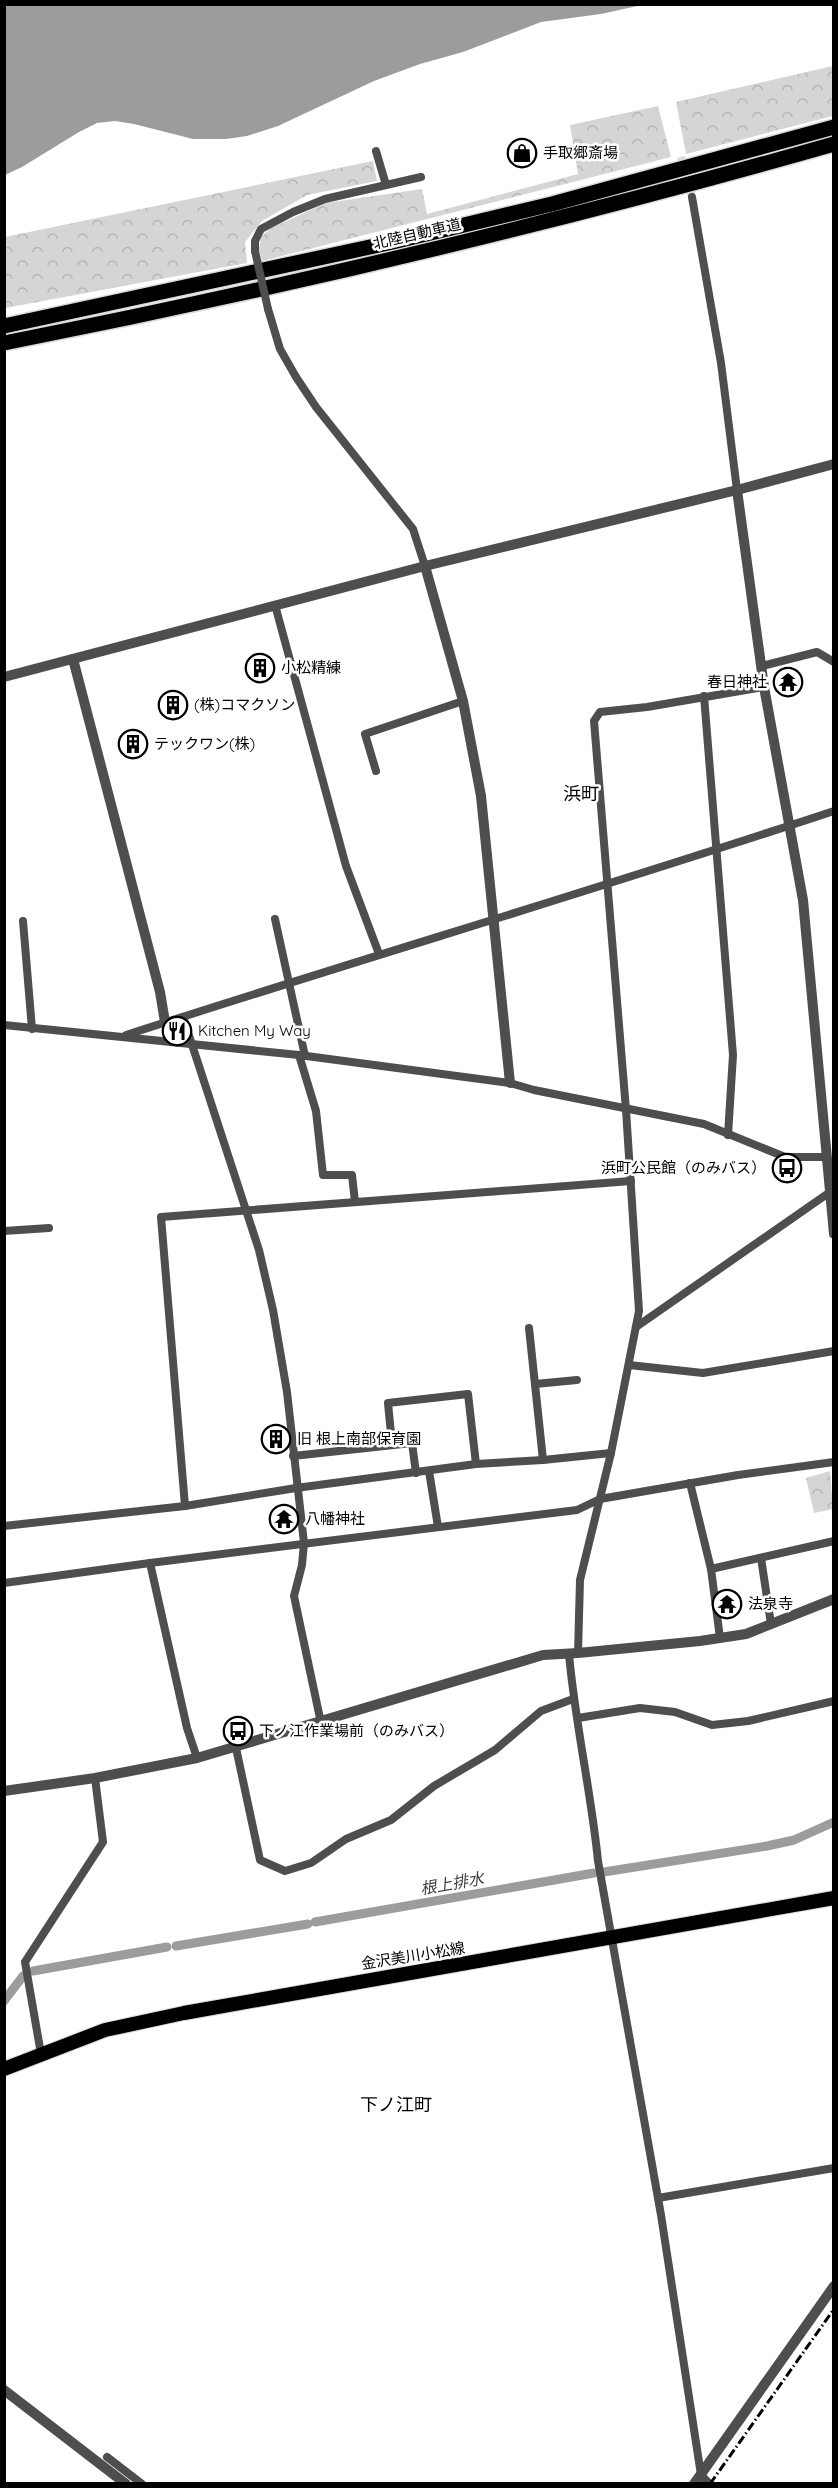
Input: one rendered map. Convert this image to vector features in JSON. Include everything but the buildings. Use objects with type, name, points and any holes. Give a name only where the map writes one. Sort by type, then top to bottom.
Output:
[{"type":"highway","name":"北陸自動車道","points":[[4,326],[393,243],[552,204],[834,127]]},
{"type":"highway","name":"北陸自動車道","points":[[4,343],[185,306],[412,254],[709,179],[834,144]]},
{"type":"main road","name":"金沢美川小松線","points":[[4,2069],[105,2030],[184,2013],[834,1898]]},
{"type":"street","points":[[376,151],[386,185]]},
{"type":"street","points":[[421,177],[325,199],[273,222],[261,229],[255,240],[255,251],[280,349],[316,407],[413,529],[425,566],[463,701],[481,796],[510,1083]]},
{"type":"street","points":[[692,197],[721,363],[764,687],[803,900],[830,1156],[830,1192],[834,1234]]},
{"type":"street","points":[[4,676],[425,566],[834,464]]},
{"type":"street","points":[[275,605],[346,866],[379,954]]},
{"type":"street","points":[[762,666],[817,652],[834,662]]},
{"type":"street","points":[[73,659],[160,992],[165,1022]]},
{"type":"street","points":[[697,2479],[658,2198],[598,1861],[592,1804],[573,1700],[580,1580],[611,1453],[639,1311],[626,1110],[594,721],[600,712],[647,707],[764,687]]},
{"type":"street","points":[[704,696],[733,1055],[728,1135]]},
{"type":"street","points":[[376,771],[365,734],[463,701]]},
{"type":"street","points":[[123,1036],[379,954],[608,885],[834,811]]},
{"type":"street","points":[[275,919],[302,1056],[316,1111],[323,1175],[352,1175],[355,1202]]},
{"type":"street","points":[[23,921],[32,1029]]},
{"type":"street","points":[[183,1017],[259,1250],[280,1343],[304,1543],[302,1565],[294,1596],[321,1723]]},
{"type":"street","points":[[4,1025],[302,1056],[510,1083],[626,1110],[704,1124],[785,1157],[830,1156]]},
{"type":"street","points":[[185,1506],[161,1217],[631,1181]]},
{"type":"street","points":[[636,1327],[830,1192]]},
{"type":"street","points":[[4,1231],[49,1228]]},
{"type":"street","points":[[529,1328],[543,1460]]},
{"type":"street","points":[[629,1365],[704,1373],[834,1351]]},
{"type":"street","points":[[535,1384],[577,1380]]},
{"type":"street","points":[[392,1444],[388,1403],[468,1394],[476,1464]]},
{"type":"street","points":[[293,1456],[412,1443],[416,1473]]},
{"type":"street","points":[[4,1526],[185,1506],[296,1488],[476,1464],[611,1453]]},
{"type":"street","points":[[4,1583],[577,1510],[600,1499],[834,1462]]},
{"type":"street","points":[[429,1471],[438,1527]]},
{"type":"street","points":[[690,1483],[711,1569],[720,1638]]},
{"type":"street","points":[[711,1569],[834,1541]]},
{"type":"street","points":[[760,1558],[771,1624]]},
{"type":"street","points":[[150,1563],[187,1728],[197,1758]]},
{"type":"street","points":[[4,1791],[95,1778],[197,1758],[321,1723],[443,1683],[543,1655],[574,1654],[746,1634],[834,1599]]},
{"type":"street","points":[[236,1748],[260,1860],[285,1871],[311,1863],[346,1839],[391,1820],[434,1786],[495,1750],[541,1711],[573,1700]]},
{"type":"street","points":[[578,1718],[640,1708],[675,1712],[712,1725],[748,1721],[834,1701]]},
{"type":"street","points":[[41,2054],[25,1962],[103,1842],[95,1778]]},
{"type":"street","points":[[658,2198],[834,2168]]},
{"type":"street","points":[[697,2479],[834,2286]]},
{"type":"street","points":[[4,2390],[126,2484]]},
{"type":"street","points":[[106,2457],[142,2484]]},
{"type":"street","points":[[697,2479],[710,2484]]},
{"type":"green space","points":[[833,66],[833,116],[686,154],[676,102]]},
{"type":"green space","points":[[658,106],[671,157],[262,261],[259,249],[261,237],[271,228],[326,203],[422,189],[427,214],[578,174],[570,125]]},
{"type":"green space","points":[[373,161],[377,181],[307,195],[262,221],[245,242],[247,263],[5,308],[5,237]]},
{"type":"green space","points":[[830,1471],[833,1509],[814,1513],[806,1478]]},
{"type":"shaded area","points":[[5,4],[642,5],[601,14],[541,22],[463,52],[420,64],[374,81],[278,126],[247,136],[226,139],[193,139],[134,124],[115,121],[97,123],[5,175]]},
{"type":"waterway","name":"根上排水","points":[[604,1872],[767,1846],[794,1840],[834,1822]]},
{"type":"waterway","name":"根上排水","points":[[315,1922],[594,1873]]},
{"type":"waterway","name":"根上排水","points":[[176,1946],[308,1924]]},
{"type":"waterway","name":"根上排水","points":[[33,1971],[167,1947]]},
{"type":"waterway","name":"根上排水","points":[[4,2001],[23,1976]]},
{"type":"tunnel","points":[[681,157],[692,197]]},
{"type":"railway","points":[[710,2484],[834,2309]]},
{"type":"place","name":"手取郷斎場","points":[[522,153]]},
{"type":"place","name":"小松精練","points":[[260,668]]},
{"type":"place","name":"春日神社","points":[[788,682]]},
{"type":"place","name":"(株)コマクソン","points":[[173,705]]},
{"type":"place","name":"テックワン(株)","points":[[133,744]]},
{"type":"place","name":"Kitchen My Way","points":[[177,1031]]},
{"type":"place","name":"浜町公民館（のみバス）","points":[[787,1168]]},
{"type":"place","name":"旧 根上南部保育園","points":[[276,1439]]},
{"type":"place","name":"八幡神社","points":[[284,1519]]},
{"type":"place","name":"法泉寺","points":[[727,1604]]},
{"type":"place","name":"下ノ江作業場前（のみバス）","points":[[238,1731]]},
{"type":"district","name":"浜町","points":[[581,794]]},
{"type":"district","name":"下ノ江町","points":[[396,2105]]}]
